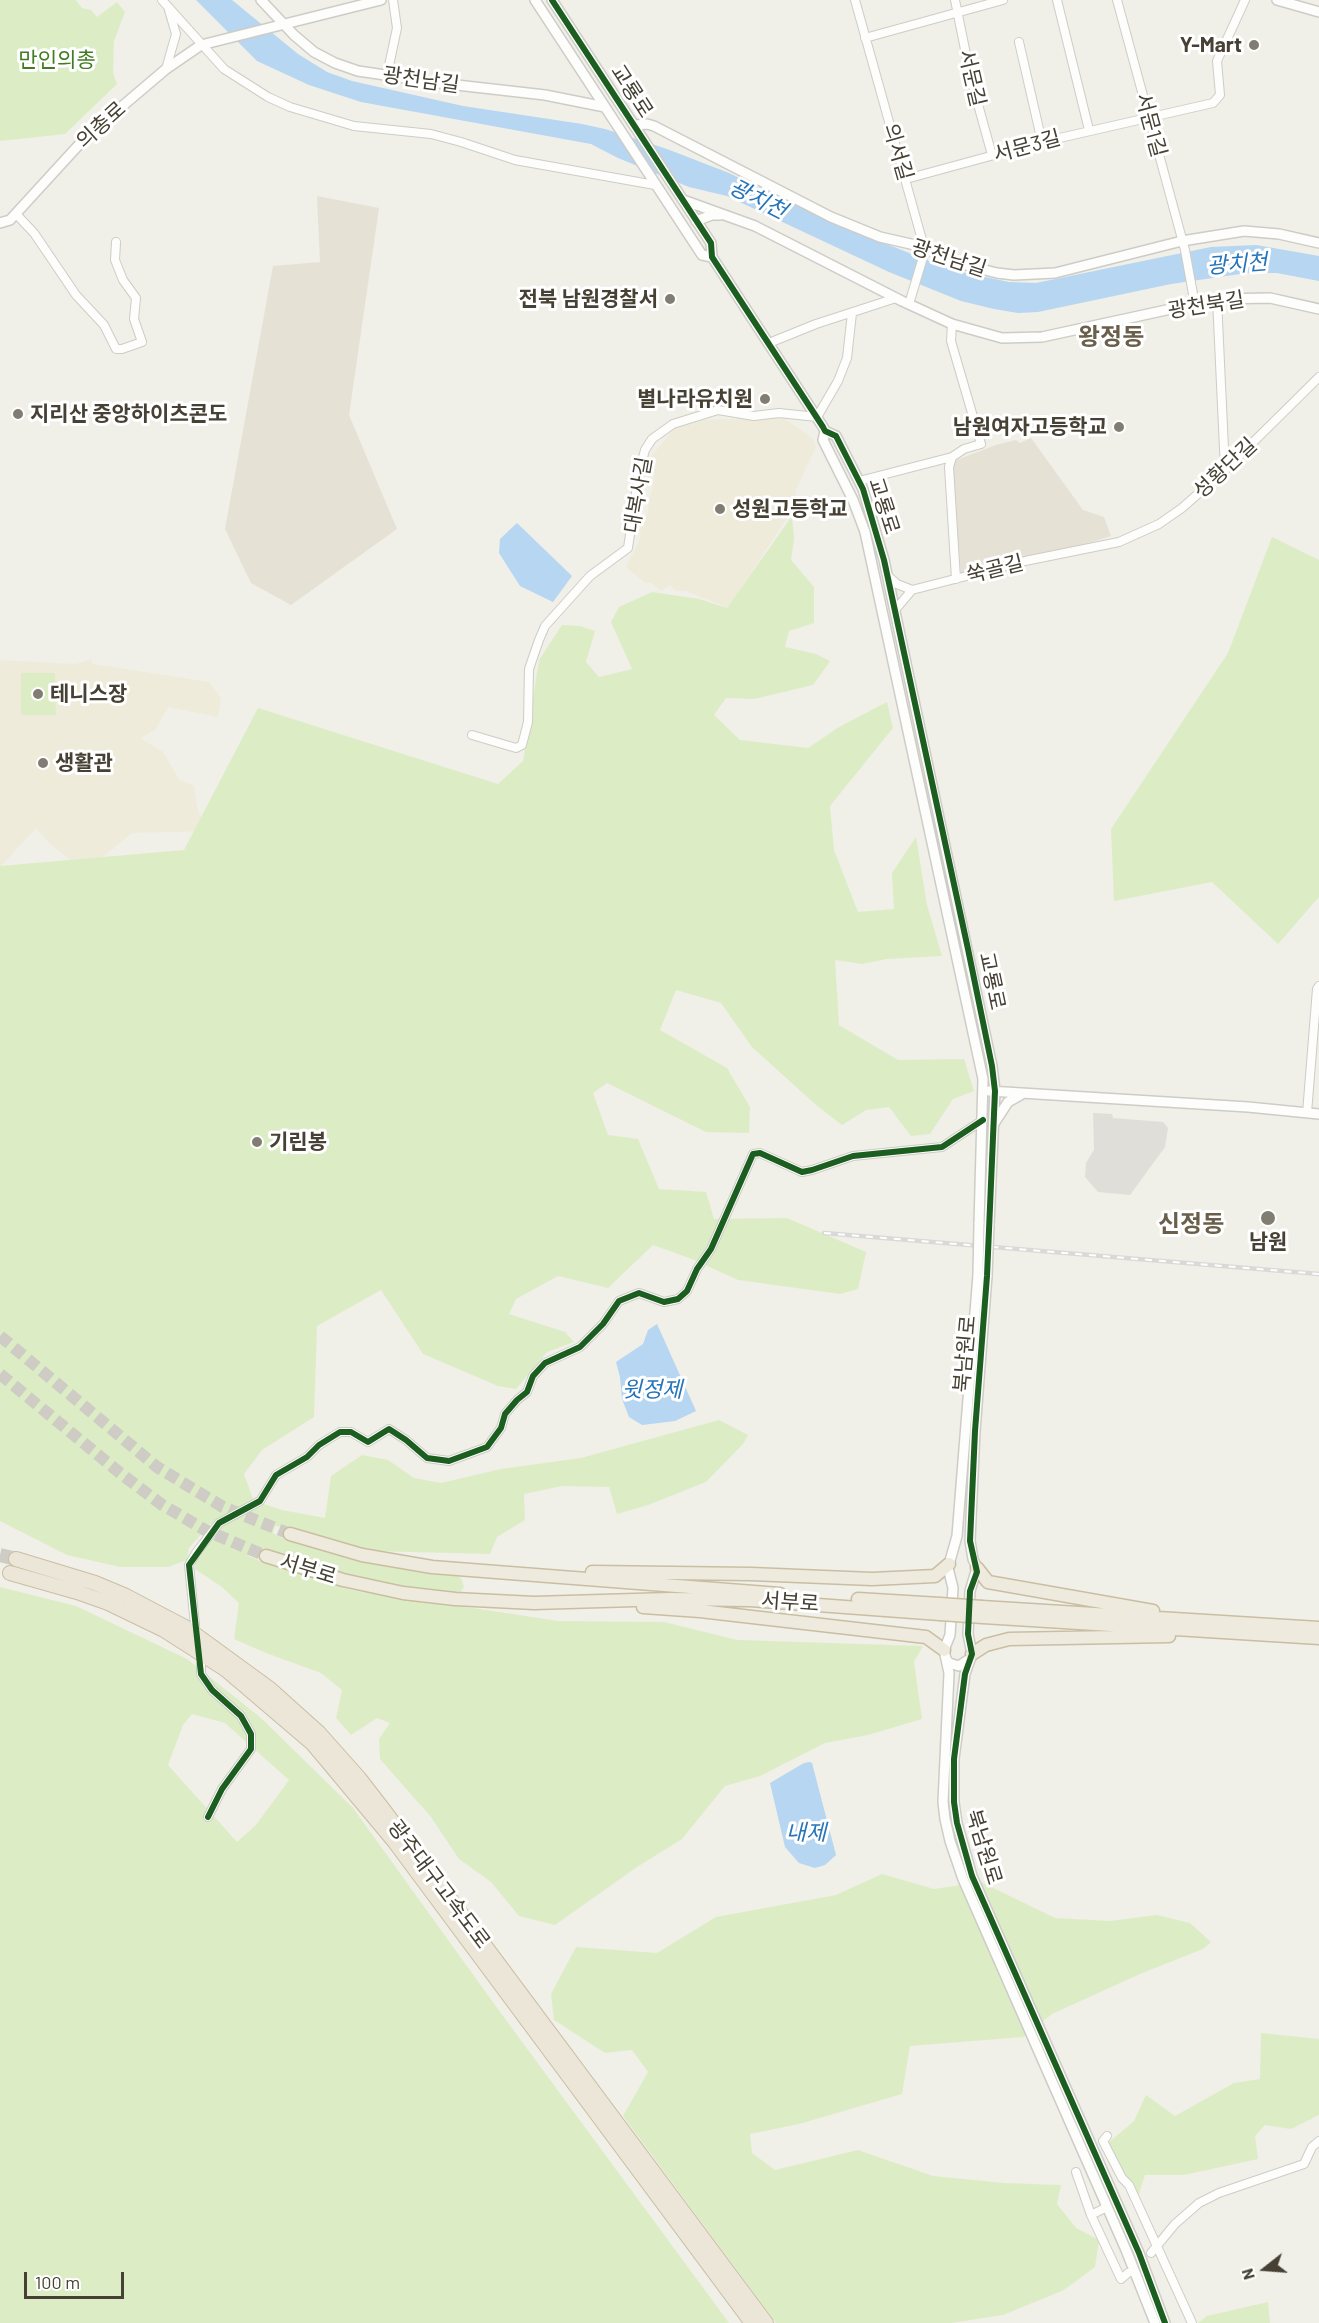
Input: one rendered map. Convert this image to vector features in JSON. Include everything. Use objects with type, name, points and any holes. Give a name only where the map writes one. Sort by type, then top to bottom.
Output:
[{"type":"highway","name":"서부로","points":[[290,1534],[362,1555],[432,1567],[940,1609],[1285,1631],[1319,1638]]},
{"type":"highway","name":"서부로","points":[[266,1556],[343,1580],[403,1593],[475,1601],[534,1603],[669,1599],[750,1600],[940,1609]]},
{"type":"highway","name":"광주대구고속도로","points":[[16,1560],[95,1583],[126,1596],[185,1627],[260,1681],[319,1733],[383,1809],[766,2323]]},
{"type":"highway","points":[[432,1567],[475,1566],[530,1570],[751,1574],[872,1579],[935,1576],[951,1562]]},
{"type":"highway","points":[[975,1564],[988,1582],[1152,1611],[1248,1620],[1285,1631]]},
{"type":"highway","name":"광주대구고속도로","points":[[10,1573],[87,1595],[164,1630],[225,1669],[313,1744],[394,1841],[752,2323]]},
{"type":"highway","points":[[534,1603],[564,1608],[658,1608],[926,1637],[945,1654]]},
{"type":"highway","name":"서부로","points":[[1285,1631],[1319,1628]]},
{"type":"highway","points":[[972,1656],[986,1645],[1010,1639],[1137,1636],[1242,1639],[1285,1631]]},
{"type":"street","name":"광천남길","points":[[261,0],[280,24],[314,52],[335,63],[387,75],[545,95],[605,107]]},
{"type":"street","points":[[280,24],[381,0]]},
{"type":"street","points":[[387,75],[397,28],[393,0]]},
{"type":"street","name":"교룡로","points":[[535,0],[702,255],[712,257]]},
{"type":"street","name":"교룡로","points":[[552,0],[711,243],[712,257],[817,417],[825,431],[824,440],[853,500],[865,532],[984,1091],[984,1224]]},
{"type":"street","name":"의서길","points":[[855,0],[924,250]]},
{"type":"street","name":"서문길","points":[[955,0],[971,79],[992,155]]},
{"type":"street","points":[[866,38],[1003,0]]},
{"type":"street","points":[[1057,0],[1089,130]]},
{"type":"street","name":"서문1길","points":[[1117,0],[1184,246],[1195,305]]},
{"type":"street","name":"서문3길","points":[[906,179],[1089,130],[1213,103],[1220,95],[1217,61],[1245,0]]},
{"type":"street","points":[[1277,0],[1319,12]]},
{"type":"street","points":[[165,3],[201,45],[237,79],[268,97],[313,116],[354,126],[431,134],[515,160],[655,185]]},
{"type":"street","points":[[165,3],[176,34],[166,69]]},
{"type":"street","name":"의총로","points":[[0,224],[10,220],[16,214],[86,137],[166,69],[201,45],[280,24]]},
{"type":"street","points":[[1019,42],[1042,142]]},
{"type":"street","name":"광천남길","points":[[635,125],[654,126],[831,217],[950,261],[997,273],[1032,275],[1066,271],[1252,231],[1279,234],[1319,243]]},
{"type":"street","name":"광천북길","points":[[683,200],[768,232],[952,324],[1002,338],[1042,337],[1217,299],[1270,298],[1319,309]]},
{"type":"street","points":[[16,214],[34,233],[76,295],[104,325],[116,349],[122,349],[142,342],[134,319],[136,298],[123,280],[115,260],[116,242]]},
{"type":"street","points":[[696,221],[712,215],[726,215]]},
{"type":"street","points":[[909,304],[924,250]]},
{"type":"street","points":[[768,343],[896,298]]},
{"type":"street","points":[[1217,299],[1225,470]]},
{"type":"street","points":[[817,417],[838,381],[847,358],[852,313]]},
{"type":"street","points":[[860,481],[952,457],[964,449],[981,444],[951,341],[952,324]]},
{"type":"street","name":"성황단길","points":[[1119,542],[1173,515],[1225,470],[1319,377]]},
{"type":"street","name":"대복사길","points":[[472,735],[516,748],[522,745],[528,722],[529,669],[539,640],[545,626],[590,576],[628,548],[639,472],[645,450],[652,439],[673,424],[718,410],[754,416],[779,413],[817,417]]},
{"type":"street","name":"교룡로","points":[[825,431],[837,436],[860,481],[888,576],[992,1066],[995,1091],[994,1124],[984,1224]]},
{"type":"street","name":"쑥골길","points":[[952,457],[949,467],[956,579],[1025,561],[1119,542]]},
{"type":"street","points":[[888,576],[904,588],[912,590],[956,579]]},
{"type":"street","points":[[895,610],[912,590]]},
{"type":"street","points":[[1307,1113],[1315,1061],[1319,986]]},
{"type":"street","points":[[984,1091],[1248,1107],[1319,1114]]},
{"type":"street","points":[[994,1124],[1008,1102],[1024,1093]]},
{"type":"street","points":[[195,1625],[189,1565],[196,1553],[219,1523],[260,1501],[276,1475],[307,1456],[319,1445],[340,1432],[351,1432],[368,1442],[388,1429],[406,1440],[427,1458],[449,1461],[487,1447],[501,1428],[505,1414],[527,1392],[533,1376],[545,1363],[580,1347],[603,1324],[619,1301],[639,1293],[664,1302],[678,1299],[687,1292],[697,1269],[711,1249],[753,1154],[760,1153],[802,1172],[853,1156],[942,1147],[983,1120]]},
{"type":"street","points":[[983,1275],[984,1224]]},
{"type":"street","name":"북남원로","points":[[983,1275],[957,1536],[949,1573],[953,1588],[950,1635],[945,1654],[949,1673],[943,1802],[950,1841],[963,1880],[1107,2206],[1155,2323]]},
{"type":"street","name":"북남원로","points":[[983,1275],[970,1541],[975,1564],[970,1591],[968,1634],[972,1656],[965,1674],[954,1759],[954,1802],[963,1848],[972,1876],[1139,2253],[1165,2323]]},
{"type":"street","points":[[951,1562],[960,1555],[975,1564]]},
{"type":"street","points":[[945,1654],[949,1663],[959,1666],[964,1665],[972,1656]]},
{"type":"street","points":[[201,1665],[201,1674],[212,1690],[241,1716],[251,1734],[251,1749],[222,1790],[208,1817]]},
{"type":"street","points":[[1107,2136],[1103,2140],[1122,2178],[1129,2185],[1154,2249],[1192,2323]]},
{"type":"street","points":[[1154,2249],[1175,2224],[1199,2203],[1219,2193],[1304,2164],[1312,2147],[1319,2141]]},
{"type":"street","points":[[1076,2172],[1091,2215],[1121,2279],[1128,2273]]},
{"type":"street","points":[[1110,2186],[1122,2178]]},
{"type":"street","points":[[1091,2215],[1107,2206]]},
{"type":"shaded area","points":[[317,196],[379,208],[349,415],[397,529],[291,605],[251,583],[225,529],[273,266],[320,262]]},
{"type":"shaded area","name":"성원고등학교","points":[[782,417],[812,438],[816,447],[796,489],[796,504],[728,608],[686,591],[676,591],[670,585],[661,591],[652,583],[645,583],[626,567],[640,539],[641,521],[647,514],[655,473],[648,471],[652,455],[674,429],[704,420]]},
{"type":"shaded area","points":[[1031,438],[1083,510],[1104,517],[1111,536],[1073,548],[1001,561],[961,574],[952,475],[954,461],[996,445],[1016,440],[1020,443]]},
{"type":"shaded area","points":[[91,659],[93,664],[209,682],[221,698],[218,717],[168,707],[155,730],[140,738],[163,752],[179,780],[194,786],[198,812],[212,831],[132,833],[85,871],[51,845],[36,828],[0,867],[0,660],[76,664]]},
{"type":"shaded area","points":[[1093,1113],[1112,1114],[1113,1118],[1163,1122],[1168,1128],[1165,1147],[1130,1195],[1098,1192],[1085,1177],[1086,1163],[1094,1150]]},
{"type":"green space","name":"만인의총","points":[[0,0],[76,0],[82,8],[91,10],[97,17],[117,2],[125,12],[114,41],[113,73],[117,84],[65,134],[0,141]]},
{"type":"green space","points":[[792,516],[794,539],[791,560],[814,587],[814,623],[789,631],[785,647],[816,654],[830,661],[813,685],[754,699],[726,698],[714,715],[740,740],[808,748],[839,727],[887,702],[893,728],[830,806],[834,850],[858,912],[894,909],[892,873],[916,837],[927,905],[942,956],[887,959],[862,964],[835,960],[839,1025],[898,1060],[964,1059],[974,1091],[953,1099],[930,1134],[911,1136],[889,1107],[866,1110],[842,1125],[816,1105],[752,1047],[721,1003],[676,990],[660,1030],[727,1068],[750,1107],[749,1133],[706,1132],[607,1083],[593,1093],[608,1135],[638,1139],[659,1189],[706,1192],[714,1219],[787,1218],[866,1252],[858,1289],[840,1294],[738,1280],[692,1259],[653,1245],[608,1288],[558,1276],[516,1299],[509,1314],[565,1332],[574,1342],[547,1352],[516,1389],[498,1386],[423,1354],[381,1290],[317,1326],[314,1417],[262,1450],[244,1474],[253,1499],[209,1525],[189,1548],[187,1560],[168,1567],[120,1567],[67,1555],[0,1521],[0,866],[184,850],[258,708],[498,784],[523,761],[539,660],[562,625],[580,626],[595,631],[586,662],[599,677],[632,669],[611,622],[619,607],[652,592],[699,599],[727,608]]},
{"type":"green space","points":[[1272,537],[1319,560],[1319,897],[1278,944],[1212,882],[1114,901],[1111,829],[1228,653]]},
{"type":"green space","name":"테니스장","points":[[21,673],[55,673],[56,715],[21,715]]},
{"type":"green space","points":[[719,1420],[748,1435],[743,1444],[706,1482],[648,1505],[617,1514],[609,1487],[562,1486],[524,1494],[525,1520],[497,1537],[490,1554],[372,1551],[275,1526],[273,1533],[280,1537],[362,1560],[395,1567],[453,1574],[461,1578],[464,1587],[460,1593],[408,1589],[352,1577],[267,1549],[252,1547],[247,1555],[262,1562],[351,1590],[425,1603],[558,1621],[664,1622],[737,1640],[923,1646],[914,1662],[922,1719],[868,1735],[825,1743],[760,1776],[725,1786],[682,1839],[637,1867],[555,1925],[519,1916],[491,1882],[459,1859],[431,1817],[380,1759],[379,1739],[390,1723],[377,1718],[351,1735],[336,1718],[342,1690],[321,1673],[234,1639],[239,1603],[222,1587],[195,1569],[197,1549],[216,1529],[261,1503],[282,1510],[325,1518],[331,1476],[362,1455],[388,1460],[414,1478],[441,1483],[501,1469],[581,1458]]},
{"type":"green space","points":[[0,1587],[76,1606],[187,1659],[261,1718],[353,1808],[729,2323],[0,2323]],"holes":[[[192,1714],[225,1723],[289,1780],[256,1825],[237,1842],[168,1765],[183,1725]]]},
{"type":"green space","points":[[882,1874],[934,1889],[981,1882],[1055,1918],[1110,1921],[1157,1915],[1190,1923],[1211,1942],[1203,1949],[1140,1974],[1052,2014],[1023,2037],[910,2046],[902,2094],[799,2124],[750,2134],[752,2153],[775,2170],[858,2150],[933,2176],[1004,2183],[1061,2185],[1057,2204],[1076,2228],[1099,2240],[1095,2267],[1064,2290],[1003,2315],[951,2323],[776,2323],[623,2116],[648,2072],[632,2050],[605,2053],[554,2020],[551,1994],[576,1947],[657,1953],[716,1917],[836,1895]]},
{"type":"green space","points":[[1261,2033],[1319,2039],[1319,2115],[1291,2129],[1265,2125],[1255,2136],[1258,2159],[1184,2175],[1145,2175],[1138,2196],[1122,2182],[1108,2143],[1134,2121],[1146,2095],[1175,2116],[1234,2083],[1260,2079]]},
{"type":"green space","points":[[1268,2302],[1270,2323],[1198,2323],[1207,2316]]},
{"type":"water","name":"광치천","points":[[196,0],[232,0],[298,54],[327,72],[352,81],[463,106],[605,129],[667,149],[729,173],[831,222],[952,270],[1009,282],[1036,283],[1211,247],[1256,245],[1319,256],[1319,281],[1277,273],[1247,273],[1171,284],[1038,312],[1018,313],[961,301],[889,272],[727,196],[689,187],[618,158],[591,144],[361,102],[309,85],[257,61]]},
{"type":"water","points":[[517,523],[572,576],[553,602],[520,586],[499,553],[500,539]]},
{"type":"water","name":"윗정제","points":[[657,1324],[696,1411],[675,1421],[642,1425],[629,1417],[622,1399],[616,1362],[643,1344],[648,1330]]},
{"type":"water","name":"내제","points":[[810,1762],[836,1855],[825,1865],[815,1868],[799,1863],[785,1847],[770,1783],[804,1763]]},
{"type":"tunnel","points":[[0,1336],[157,1467],[223,1507],[290,1534]]},
{"type":"tunnel","points":[[0,1374],[161,1504],[205,1530],[266,1556]]},
{"type":"tunnel","points":[[0,1555],[16,1559]]},
{"type":"railway","points":[[824,1233],[1319,1274]]},
{"type":"cycle path","points":[[552,0],[711,243],[712,257],[825,431],[836,436],[863,489],[884,560],[968,949],[995,1091],[987,1276],[975,1431],[970,1541],[977,1572],[970,1591],[968,1634],[972,1654],[965,1674],[954,1759],[954,1802],[957,1823],[972,1876],[1139,2253],[1165,2323]]},
{"type":"cycle path","points":[[208,1817],[222,1789],[251,1749],[251,1734],[241,1716],[212,1690],[201,1674],[189,1565],[219,1523],[260,1501],[276,1475],[307,1457],[319,1445],[340,1432],[351,1432],[368,1442],[389,1429],[427,1458],[449,1461],[487,1447],[501,1428],[505,1414],[527,1392],[533,1376],[545,1363],[580,1347],[603,1324],[619,1301],[639,1293],[664,1302],[678,1299],[687,1291],[697,1269],[711,1249],[753,1154],[760,1153],[802,1172],[853,1156],[942,1147],[983,1120]]},
{"type":"place","name":"Y-Mart","points":[[1254,45]]},
{"type":"place","name":"전북 남원경찰서","points":[[670,299]]},
{"type":"place","name":"별나라유치원","points":[[765,399]]},
{"type":"place","name":"지리산 중앙하이츠콘도","points":[[18,414]]},
{"type":"place","name":"남원여자고등학교","points":[[1119,427]]},
{"type":"place","name":"성원고등학교","points":[[720,509]]},
{"type":"place","name":"테니스장","points":[[38,694]]},
{"type":"place","name":"생활관","points":[[43,763]]},
{"type":"place","name":"기린봉","points":[[257,1142]]},
{"type":"place","name":"남원","points":[[1268,1218]]},
{"type":"district","name":"왕정동","points":[[1111,337]]},
{"type":"district","name":"신정동","points":[[1191,1224]]}]
